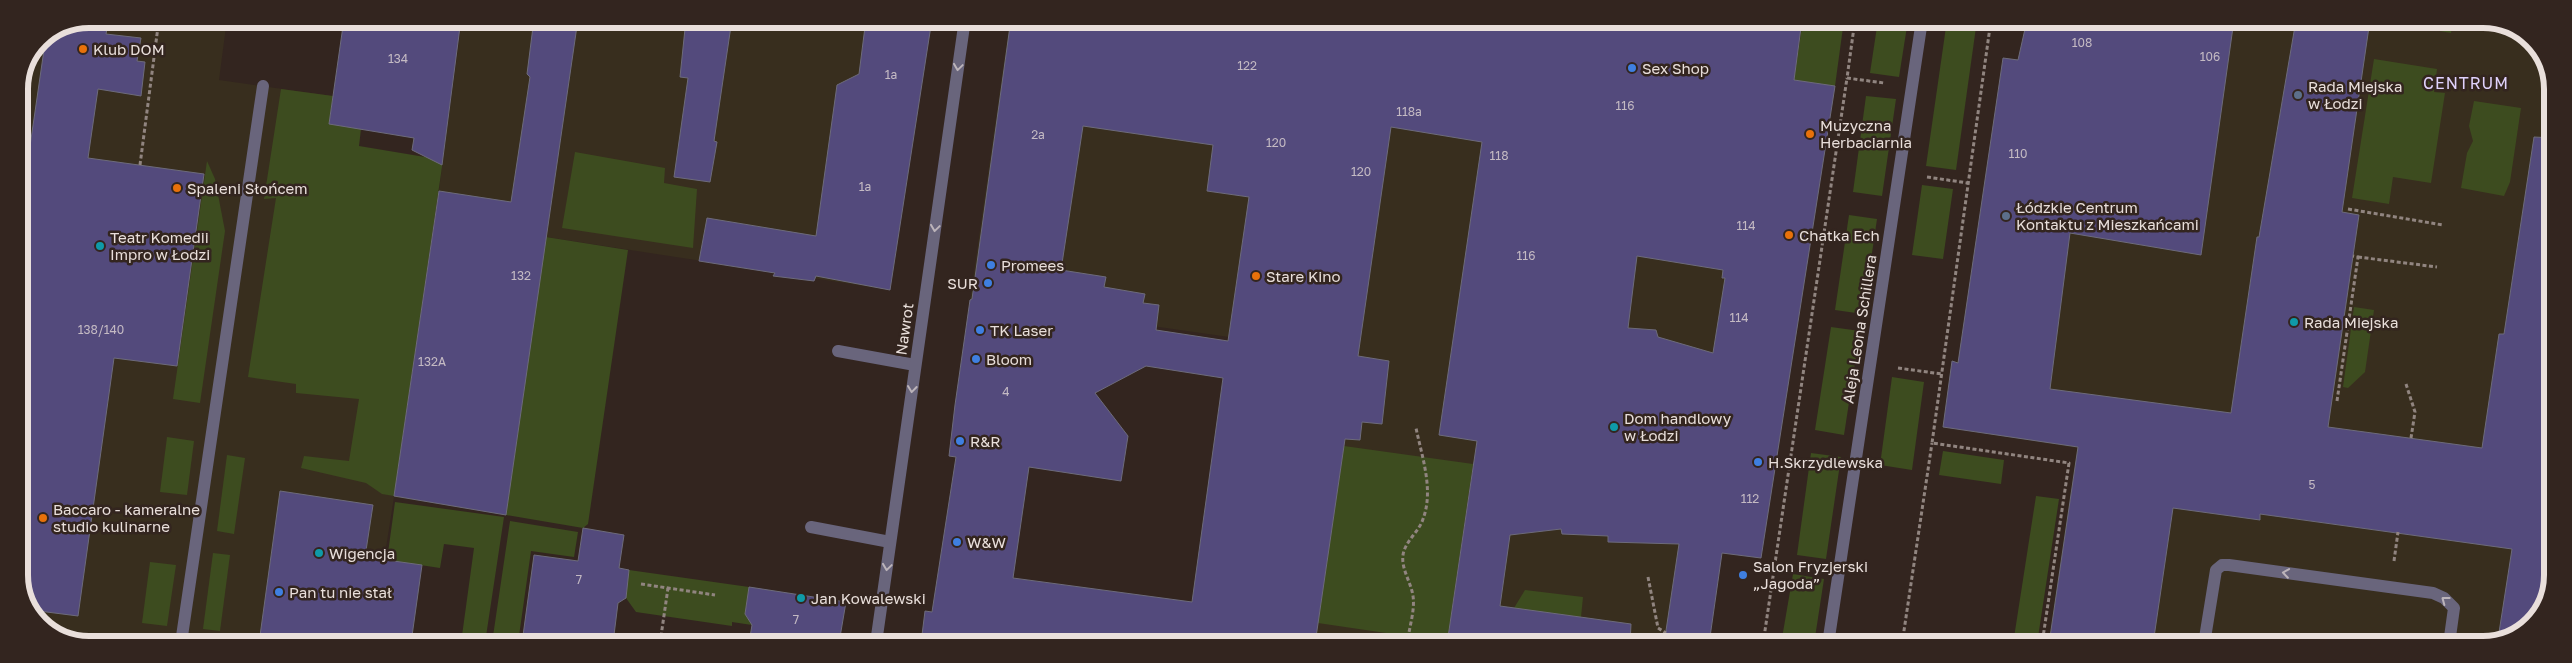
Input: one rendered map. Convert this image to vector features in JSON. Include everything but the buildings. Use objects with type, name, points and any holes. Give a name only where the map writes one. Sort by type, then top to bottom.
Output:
[{"type":"street","name":"Nawrot","points":[[877,636],[964,28]]},
{"type":"street","name":"Aleja Leona Schillera","points":[[1829,636],[1921,28]]},
{"type":"street","points":[[182,636],[263,86]]},
{"type":"street","points":[[838,351],[915,365]]},
{"type":"street","points":[[811,527],[890,542]]},
{"type":"street","points":[[2205,636],[2216,570],[2222,565],[2229,565],[2433,593],[2444,598],[2454,608],[2450,636]]},
{"type":"path","points":[[140,165],[158,28]]},
{"type":"path","points":[[1764,636],[1854,28]]},
{"type":"path","points":[[1903,636],[1990,28]]},
{"type":"path","points":[[1846,78],[1912,87]]},
{"type":"path","points":[[1899,173],[1968,183]]},
{"type":"path","points":[[2348,209],[2443,224]]},
{"type":"path","points":[[2353,256],[2437,267]]},
{"type":"path","points":[[2337,401],[2358,256]]},
{"type":"path","points":[[1870,364],[1942,374]]},
{"type":"path","points":[[2406,384],[2415,412],[2411,438]]},
{"type":"path","points":[[1408,636],[1414,598],[1404,570],[1403,556],[1407,545],[1423,520],[1428,503],[1416,428]]},
{"type":"path","points":[[1932,443],[2069,463],[2043,636]]},
{"type":"path","points":[[1648,578],[1658,628],[1666,633]]},
{"type":"path","points":[[641,584],[714,595]]},
{"type":"path","points":[[661,636],[668,588]]},
{"type":"shaded area","points":[[226,28],[219,80],[333,96],[329,124],[435,219],[461,28],[929,28],[890,290],[546,237],[506,515],[394,497],[372,636],[88,636],[65,631],[51,623],[43,615],[32,598],[28,579],[28,88],[32,65],[45,45],[65,32],[76,29]]},
{"type":"shaded area","points":[[1009,28],[1802,28],[1794,79],[1835,86],[1761,558],[1722,553],[1709,636],[1187,636],[1229,337],[970,300]]},
{"type":"shaded area","points":[[2025,28],[2484,28],[2503,31],[2514,36],[2529,48],[2540,65],[2544,84],[2544,575],[2541,594],[2536,605],[2524,620],[2503,632],[2484,636],[2049,636],[2077,448],[1943,427],[1952,361],[1958,362],[2003,58],[2018,59]]},
{"type":"green space","points":[[1802,28],[1843,28],[1835,86],[1794,80]]},
{"type":"green space","points":[[1877,28],[1907,28],[1899,77],[1870,73]]},
{"type":"green space","points":[[1946,28],[1976,28],[1956,170],[1926,166]]},
{"type":"green space","points":[[2423,28],[2452,28],[2451,33]]},
{"type":"green space","points":[[2374,59],[2437,69],[2434,92],[2445,93],[2431,183],[2393,177],[2389,204],[2352,198]]},
{"type":"green space","points":[[281,89],[333,96],[329,124],[361,129],[359,146],[443,160],[394,496],[382,494],[366,483],[301,468],[304,456],[349,461],[359,399],[296,393],[296,384],[248,377],[276,198],[264,199]]},
{"type":"green space","points":[[1866,96],[1896,99],[1882,196],[1853,192]]},
{"type":"green space","points":[[2474,101],[2521,108],[2510,182],[2504,196],[2461,188],[2467,153],[2473,141],[2469,126]]},
{"type":"green space","points":[[575,152],[665,168],[664,183],[697,189],[693,248],[562,228]]},
{"type":"green space","points":[[207,161],[215,179],[225,231],[200,403],[173,399]]},
{"type":"green space","points":[[1922,185],[1953,189],[1943,259],[1912,255]]},
{"type":"green space","points":[[1849,215],[1877,219],[1863,314],[1835,310]]},
{"type":"green space","points":[[546,237],[628,250],[588,524],[583,528],[506,515]]},
{"type":"green space","points":[[2354,307],[2374,310],[2365,372],[2348,388],[2343,387]]},
{"type":"green space","points":[[1831,327],[1860,331],[1844,435],[1815,430]]},
{"type":"green space","points":[[1892,377],[1924,382],[1912,470],[1880,465]]},
{"type":"green space","points":[[167,437],[194,441],[187,495],[160,492]]},
{"type":"green space","points":[[1344,446],[1473,464],[1448,636],[1406,636],[1318,623]]},
{"type":"green space","points":[[1943,451],[2004,460],[2001,484],[1939,475]]},
{"type":"green space","points":[[1811,453],[1841,457],[1826,559],[1797,555]]},
{"type":"green space","points":[[227,455],[245,458],[234,534],[217,531]]},
{"type":"green space","points":[[2036,496],[2059,499],[2038,636],[2014,636]]},
{"type":"green space","points":[[395,502],[504,517],[486,636],[462,636],[474,548],[444,544],[440,568],[387,560]]},
{"type":"green space","points":[[510,521],[578,532],[574,557],[531,551],[519,636],[493,636]]},
{"type":"green space","points":[[213,553],[230,555],[220,631],[203,629]]},
{"type":"green space","points":[[150,562],[176,565],[167,626],[142,623]]},
{"type":"green space","points":[[629,570],[749,587],[745,613],[752,625],[732,622],[732,626],[636,612],[626,598]]},
{"type":"green space","points":[[1793,574],[1824,579],[1815,636],[1782,636]]},
{"type":"green space","points":[[1525,590],[1583,597],[1581,617],[1514,608]]},
{"type":"place","name":"Klub DOM","points":[[83,49]]},
{"type":"place","name":"Sex Shop","points":[[1632,68]]},
{"type":"place","name":"Rada Miejska w Łodzi","points":[[2298,95]]},
{"type":"place","name":"Muzyczna Herbaciarnia","points":[[1810,134]]},
{"type":"place","name":"Spaleni Słońcem","points":[[177,188]]},
{"type":"place","name":"Łódzkie Centrum Kontaktu z Mieszkańcami","points":[[2006,216]]},
{"type":"place","name":"Chatka Ech","points":[[1789,235]]},
{"type":"place","name":"Teatr Komedii Impro w Łodzi","points":[[100,246]]},
{"type":"place","name":"Promees","points":[[991,265]]},
{"type":"place","name":"Stare Kino","points":[[1256,276]]},
{"type":"place","name":"SUR","points":[[988,283]]},
{"type":"place","name":"Rada Miejska","points":[[2294,322]]},
{"type":"place","name":"TK Laser","points":[[980,330]]},
{"type":"place","name":"Bloom","points":[[976,359]]},
{"type":"place","name":"Dom handlowy w Łodzi","points":[[1614,427]]},
{"type":"place","name":"R&R","points":[[960,441]]},
{"type":"place","name":"H.Skrzydlewska","points":[[1758,462]]},
{"type":"place","name":"Baccaro - kameralne studio kulinarne","points":[[43,518]]},
{"type":"place","name":"W&W","points":[[957,542]]},
{"type":"place","name":"Wigencja","points":[[319,553]]},
{"type":"place","name":"Salon Fryzjerski „Jagoda”","points":[[1743,575]]},
{"type":"place","name":"Pan tu nie stał","points":[[279,592]]},
{"type":"place","name":"Jan Kowalewski","points":[[801,598]]},
{"type":"district","name":"CENTRUM","points":[[2466,83]]}]
